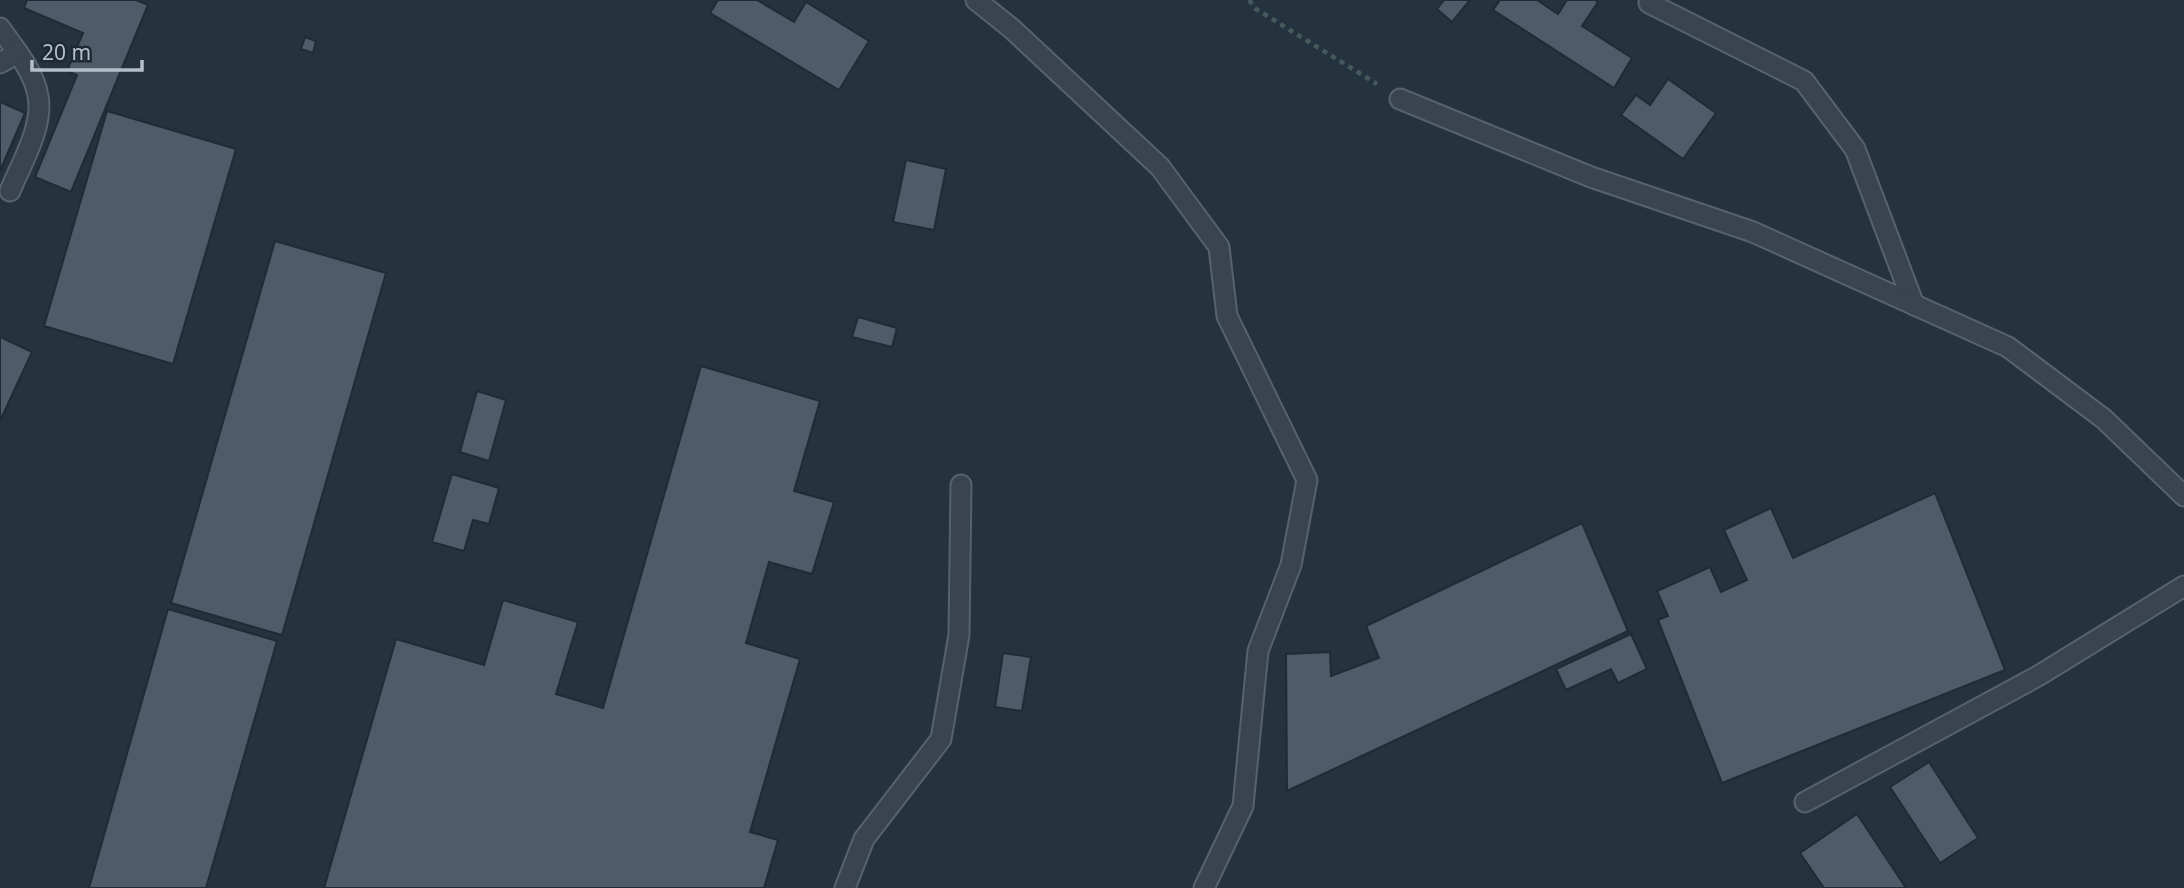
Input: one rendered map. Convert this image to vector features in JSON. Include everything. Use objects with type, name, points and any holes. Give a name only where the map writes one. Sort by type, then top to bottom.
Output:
[{"type":"lane","points":[[976,0],[1012,27],[1160,167],[1219,247],[1227,316],[1307,480],[1291,565],[1258,651],[1243,806],[1204,888]]},
{"type":"lane","points":[[1648,3],[1804,81],[1855,149],[1913,305]]},
{"type":"lane","points":[[0,28],[18,53],[38,97],[35,127],[10,191]]},
{"type":"lane","points":[[0,63],[18,53]]},
{"type":"lane","points":[[1400,99],[1591,177],[1754,232],[2008,347],[2104,419],[2184,496]]},
{"type":"lane","points":[[845,888],[864,839],[941,739],[958,635],[961,485]]},
{"type":"lane","points":[[1805,802],[2038,676],[2184,586]]},
{"type":"path","points":[[1249,0],[1256,9],[1400,99]]},
{"type":"building","points":[[27,0],[136,0],[148,5],[71,192],[35,177],[77,75],[67,71],[83,33],[24,8]]},
{"type":"building","points":[[718,0],[757,0],[794,22],[806,2],[869,41],[839,90],[710,13]]},
{"type":"building","points":[[1444,0],[1470,0],[1452,22],[1437,9]]},
{"type":"building","points":[[1500,0],[1537,0],[1558,14],[1567,0],[1595,0],[1598,2],[1582,26],[1632,58],[1614,88],[1493,10]]},
{"type":"building","points":[[305,37],[316,41],[313,53],[301,49]]},
{"type":"building","points":[[1668,79],[1716,113],[1683,159],[1621,115],[1636,95],[1650,105]]},
{"type":"building","points":[[0,102],[25,113],[0,171]]},
{"type":"building","points":[[107,111],[236,149],[173,364],[44,326]]},
{"type":"building","points":[[906,160],[946,169],[934,230],[893,222]]},
{"type":"building","points":[[275,241],[386,273],[282,635],[171,603]]},
{"type":"building","points":[[858,317],[897,328],[892,347],[852,337]]},
{"type":"building","points":[[0,337],[32,352],[0,421]]},
{"type":"building","points":[[701,366],[820,401],[794,491],[834,502],[812,574],[769,562],[746,643],[800,659],[750,832],[778,840],[764,888],[324,888],[396,639],[484,665],[503,600],[578,622],[556,694],[603,708]]},
{"type":"building","points":[[477,391],[506,400],[489,461],[460,452]]},
{"type":"building","points":[[452,474],[499,488],[489,524],[473,520],[464,551],[432,542]]},
{"type":"building","points":[[1935,493],[2005,670],[1722,783],[1658,620],[1668,616],[1657,591],[1710,567],[1721,592],[1747,580],[1724,530],[1771,508],[1793,558]]},
{"type":"building","points":[[1582,523],[1628,631],[1287,791],[1286,654],[1330,652],[1331,676],[1379,658],[1366,626]]},
{"type":"building","points":[[168,609],[277,641],[206,888],[89,888]]},
{"type":"building","points":[[1631,634],[1647,669],[1618,683],[1611,669],[1566,690],[1556,669]]},
{"type":"building","points":[[1003,653],[1031,657],[1022,711],[995,707]]},
{"type":"building","points":[[1929,762],[1978,838],[1940,863],[1890,787]]},
{"type":"building","points":[[1857,814],[1906,888],[1824,888],[1800,853]]}]
